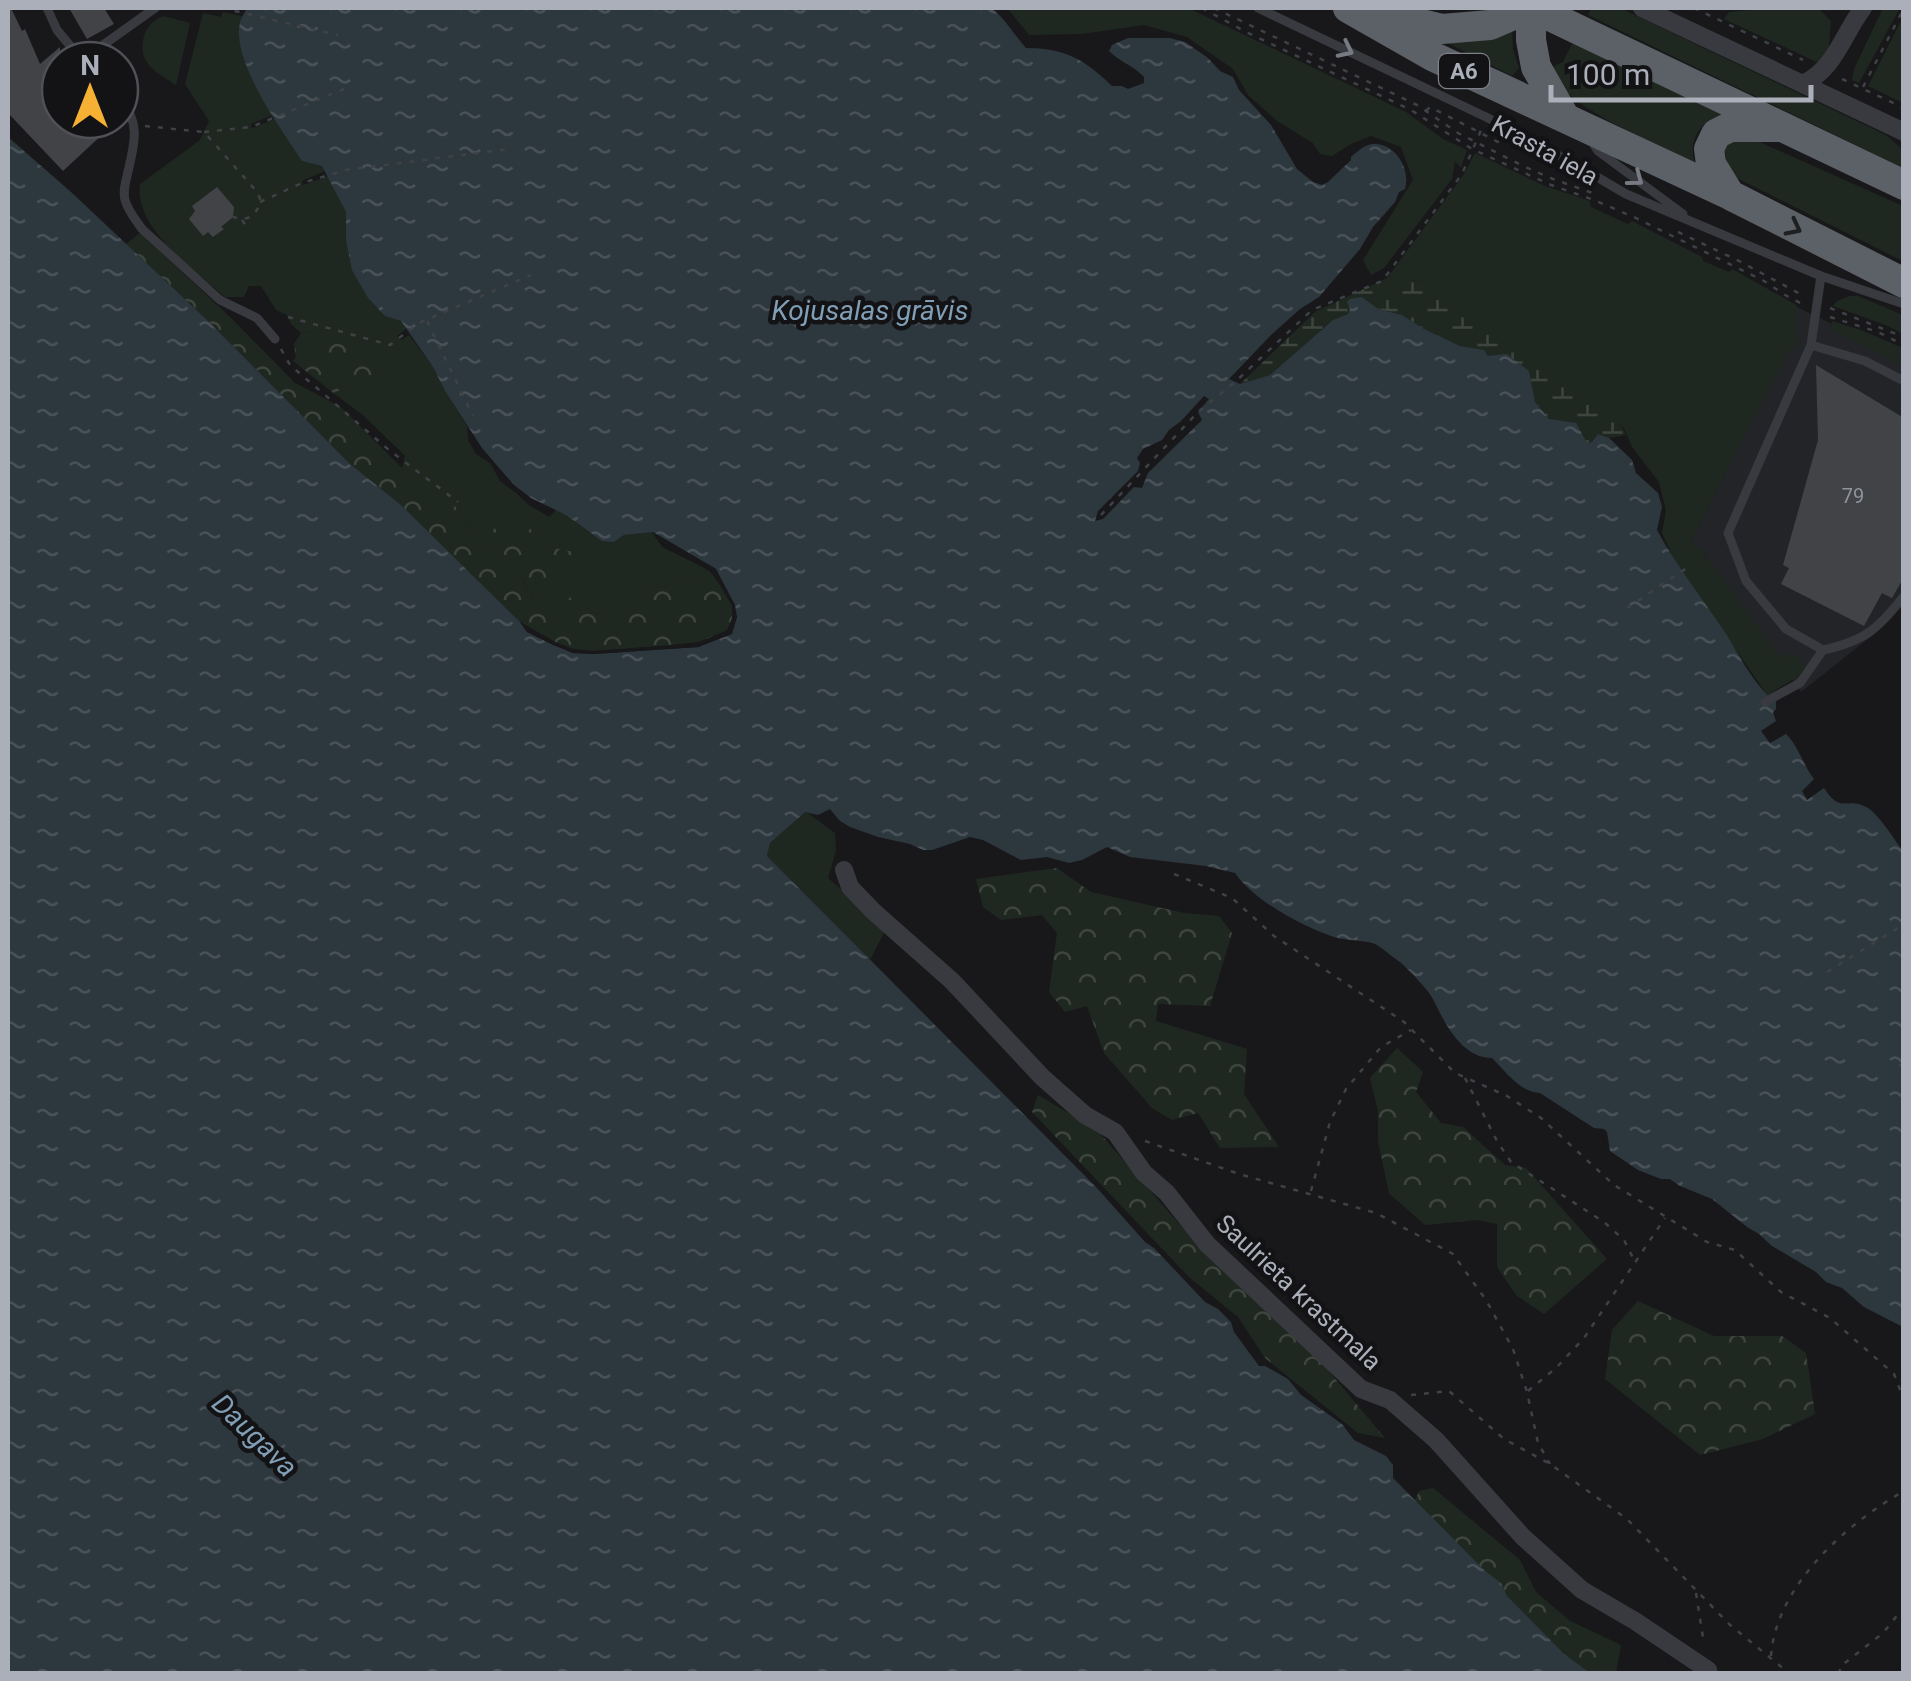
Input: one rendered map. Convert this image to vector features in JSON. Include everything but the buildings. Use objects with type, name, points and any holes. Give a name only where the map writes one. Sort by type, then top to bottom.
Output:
[{"type":"highway","points":[[1352,8],[1442,28],[1490,25],[1531,8],[1904,185]]},
{"type":"highway","name":"Krasta iela","points":[[1352,8],[1434,57],[1730,195],[1904,283]]},
{"type":"highway","points":[[1531,8],[1530,40],[1536,67],[1574,122]]},
{"type":"highway","points":[[1730,195],[1711,164],[1709,149],[1716,134],[1730,127],[1785,127]]},
{"type":"street","points":[[1642,8],[1902,132]]},
{"type":"street","points":[[1803,84],[1824,70],[1855,10]]},
{"type":"street","name":"Saulrieta krastmala","points":[[844,870],[850,887],[873,911],[952,981],[1042,1077],[1085,1116],[1114,1132],[1144,1173],[1167,1193],[1207,1244],[1361,1389],[1390,1400],[1436,1440],[1523,1537],[1582,1590],[1709,1672]]},
{"type":"lane","points":[[46,8],[65,40]]},
{"type":"lane","points":[[110,40],[155,8]]},
{"type":"lane","name":"Krasta iela","points":[[1258,8],[1488,118],[1626,194],[1697,224]]},
{"type":"lane","name":"Krasta iela","points":[[1574,122],[1598,151],[1697,224]]},
{"type":"lane","points":[[136,140],[124,187],[132,215],[142,229],[220,300],[257,318],[275,339]]},
{"type":"lane","points":[[1697,224],[1821,276],[1904,304]]},
{"type":"lane","points":[[1821,276],[1811,345],[1728,533],[1746,581],[1786,629],[1824,650]]},
{"type":"lane","points":[[1811,345],[1865,361],[1904,381]]},
{"type":"lane","points":[[1765,702],[1800,682],[1824,650],[1861,639],[1886,620],[1904,596]]},
{"type":"path","points":[[222,8],[338,35]]},
{"type":"path","points":[[1202,8],[1422,116],[1472,149],[1636,218],[1764,281],[1784,295],[1904,337]]},
{"type":"path","points":[[1214,8],[1426,111],[1475,142],[1740,260],[1833,319],[1878,332],[1904,345]]},
{"type":"path","points":[[1694,8],[1904,108]]},
{"type":"path","points":[[1862,88],[1904,8]]},
{"type":"path","points":[[140,126],[204,132],[251,127],[344,89]]},
{"type":"path","points":[[1422,116],[1430,107],[1504,146]]},
{"type":"path","points":[[204,132],[258,193],[260,202],[254,216],[247,220],[233,218]]},
{"type":"path","points":[[1101,515],[1198,412],[1312,310],[1382,281],[1462,174],[1480,132]]},
{"type":"path","points":[[260,202],[302,183],[346,170],[508,149]]},
{"type":"path","points":[[1551,185],[1556,171]]},
{"type":"path","points":[[241,219],[249,230]]},
{"type":"path","points":[[288,317],[390,345],[426,320],[531,275]]},
{"type":"path","points":[[426,320],[473,416]]},
{"type":"path","points":[[275,339],[290,365],[389,450],[458,502]]},
{"type":"path","points":[[1626,608],[1688,567]]},
{"type":"path","points":[[1174,874],[1232,898],[1274,936],[1404,1022],[1455,1073],[1506,1096],[1541,1118],[1614,1185],[1706,1242],[1735,1250],[1781,1292],[1830,1318],[1894,1374],[1904,1400]]},
{"type":"path","points":[[1827,972],[1904,924]]},
{"type":"path","points":[[1310,1193],[1330,1122],[1346,1088],[1381,1048],[1412,1030]]},
{"type":"path","points":[[1464,1077],[1511,1162],[1604,1222],[1624,1240],[1636,1264]]},
{"type":"path","points":[[1114,1132],[1239,1174],[1376,1213],[1453,1254],[1486,1300],[1512,1349],[1528,1392],[1538,1444],[1550,1464]]},
{"type":"path","points":[[1528,1392],[1584,1338],[1666,1217]]},
{"type":"path","points":[[1894,1374],[1904,1376]]},
{"type":"path","points":[[1390,1400],[1449,1391],[1504,1439],[1550,1464],[1627,1520],[1729,1624],[1790,1674]]},
{"type":"path","points":[[1771,1657],[1772,1634],[1819,1556],[1875,1507],[1904,1491]]},
{"type":"path","points":[[1696,1590],[1709,1672]]},
{"type":"path","points":[[1839,1674],[1841,1666],[1883,1634],[1904,1607]]},
{"type":"shaded area","points":[[1797,307],[1903,358],[1903,604],[1873,635],[1801,692],[1701,549],[1697,550],[1691,541],[1791,346],[1797,346]]},
{"type":"green space","points":[[1007,8],[1188,8],[1406,112],[1443,139],[1467,150],[1461,168],[1455,161],[1452,179],[1384,268],[1371,275],[1363,260],[1413,180],[1401,147],[1371,136],[1332,156],[1320,154],[1313,143],[1277,121],[1248,95],[1233,69],[1187,37],[1144,25],[1082,34],[1029,35]]},
{"type":"green space","points":[[1591,8],[1620,8],[1886,135],[1903,150],[1903,168],[1588,15]]},
{"type":"green space","points":[[1818,8],[1831,21],[1829,46],[1821,64],[1724,19],[1729,12]]},
{"type":"green space","points":[[1883,8],[1900,8],[1859,83],[1852,80],[1854,69]]},
{"type":"green space","points":[[223,12],[242,16],[246,61],[273,115],[251,127],[274,119],[302,161],[322,166],[325,171],[302,181],[303,185],[328,176],[346,212],[346,240],[368,298],[385,316],[401,321],[406,329],[397,336],[401,340],[409,335],[433,367],[467,426],[468,440],[476,454],[490,463],[500,481],[549,517],[556,510],[614,542],[624,535],[652,532],[662,547],[709,570],[692,580],[655,588],[627,607],[596,614],[571,598],[555,618],[537,608],[522,578],[543,546],[518,513],[500,558],[480,543],[455,506],[405,488],[405,456],[336,395],[341,385],[314,331],[301,333],[287,315],[276,310],[261,286],[249,286],[244,297],[225,297],[169,247],[147,217],[140,184],[200,140],[209,121],[185,84],[203,13],[221,17]]},
{"type":"green space","points":[[163,16],[190,23],[176,85],[152,68],[144,56],[147,29]]},
{"type":"green space","points":[[1903,17],[1903,103],[1868,86]]},
{"type":"green space","points":[[1512,31],[1519,68],[1512,76],[1446,42]]},
{"type":"green space","points":[[1573,42],[1728,117],[1710,121],[1698,131],[1693,147],[1695,165],[1607,120],[1564,90],[1550,68],[1563,62]]},
{"type":"green space","points":[[1727,140],[1755,140],[1903,206],[1903,261],[1737,178],[1725,160]]},
{"type":"green space","points":[[1475,153],[1545,186],[1590,201],[1591,207],[1628,224],[1632,221],[1703,261],[1729,272],[1732,269],[1797,307],[1797,346],[1791,347],[1691,541],[1781,658],[1793,652],[1806,667],[1768,696],[1676,564],[1662,533],[1666,510],[1659,482],[1632,447],[1624,428],[1565,376],[1511,346],[1476,315],[1438,290],[1417,281],[1387,278],[1464,174]]},
{"type":"green space","points":[[140,233],[295,383],[341,407],[402,468],[405,487],[435,488],[455,506],[480,543],[498,556],[490,532],[518,512],[543,546],[579,553],[581,569],[558,589],[522,579],[537,608],[555,617],[570,597],[596,614],[626,607],[655,588],[692,580],[709,570],[732,606],[733,616],[727,630],[707,641],[594,651],[573,650],[520,622],[401,505],[350,464],[126,244]]},
{"type":"green space","points":[[1387,278],[1420,282],[1456,300],[1512,346],[1585,390],[1610,412],[1626,435],[1609,438],[1598,434],[1587,443],[1563,423],[1549,419],[1535,402],[1529,371],[1488,356],[1484,350],[1460,346],[1402,315],[1378,309],[1362,297],[1348,314],[1333,320],[1270,375],[1240,384],[1315,312]]},
{"type":"green space","points":[[1850,296],[1903,315],[1903,334],[1833,306]]},
{"type":"green space","points":[[1832,321],[1903,348],[1903,366],[1831,328]]},
{"type":"green space","points":[[314,331],[342,341],[366,358],[377,373],[372,383],[341,386],[336,395],[293,361],[294,344],[301,333]]},
{"type":"green space","points":[[805,811],[835,833],[836,851],[828,878],[886,929],[870,960],[767,856],[770,843]]},
{"type":"green space","points":[[1057,868],[1091,892],[1184,913],[1219,916],[1232,933],[1210,1006],[1158,1004],[1156,1021],[1247,1049],[1244,1094],[1279,1147],[1220,1148],[1198,1113],[1172,1120],[1152,1108],[1104,1053],[1087,1006],[1065,1012],[1049,992],[1057,933],[1042,915],[1001,920],[983,907],[976,879]]},
{"type":"green space","points":[[1397,1048],[1423,1072],[1416,1092],[1441,1123],[1463,1127],[1505,1165],[1526,1168],[1607,1259],[1544,1314],[1516,1295],[1497,1267],[1497,1224],[1477,1220],[1425,1225],[1389,1193],[1370,1078]]},
{"type":"green space","points":[[1038,1095],[1097,1130],[1208,1257],[1316,1356],[1385,1438],[1358,1433],[1265,1358],[1238,1317],[1189,1277],[1032,1112]]},
{"type":"green space","points":[[1638,1301],[1714,1336],[1782,1336],[1806,1353],[1815,1414],[1763,1439],[1700,1455],[1605,1379],[1612,1330]]},
{"type":"green space","points":[[1433,1488],[1520,1560],[1536,1592],[1570,1621],[1621,1645],[1616,1673],[1570,1673],[1411,1510],[1419,1491]]},
{"type":"water","points":[[247,8],[991,8],[1026,48],[1073,57],[1112,86],[1128,89],[1144,83],[1144,77],[1109,51],[1112,45],[1128,38],[1185,42],[1233,77],[1239,90],[1271,125],[1297,169],[1313,182],[1328,182],[1351,157],[1369,145],[1388,147],[1399,158],[1406,173],[1405,189],[1360,249],[1319,297],[1271,335],[1229,379],[1240,384],[1270,375],[1333,320],[1348,314],[1350,299],[1362,297],[1378,309],[1402,315],[1460,346],[1484,350],[1488,356],[1507,354],[1529,371],[1535,402],[1549,419],[1576,423],[1587,443],[1598,434],[1609,438],[1632,460],[1636,473],[1658,493],[1662,507],[1657,530],[1754,679],[1776,702],[1776,721],[1761,731],[1770,743],[1786,734],[1794,745],[1814,779],[1802,791],[1807,800],[1824,788],[1835,801],[1866,807],[1881,820],[1903,851],[1903,1327],[1864,1307],[1842,1288],[1826,1282],[1772,1246],[1712,1199],[1670,1179],[1638,1170],[1610,1151],[1604,1129],[1594,1128],[1540,1093],[1526,1089],[1492,1058],[1472,1053],[1450,1031],[1425,987],[1380,947],[1337,938],[1296,921],[1254,893],[1235,873],[1130,857],[1107,847],[1069,863],[1047,857],[1021,860],[970,837],[923,850],[850,827],[830,809],[818,815],[805,812],[770,843],[767,856],[1097,1188],[1145,1242],[1205,1302],[1231,1322],[1259,1366],[1288,1379],[1301,1395],[1342,1424],[1354,1440],[1386,1456],[1393,1465],[1393,1478],[1501,1583],[1507,1596],[1564,1654],[1590,1673],[8,1673],[8,137],[207,320],[350,464],[401,505],[527,632],[573,653],[698,647],[731,634],[737,617],[716,569],[653,532],[624,535],[614,542],[602,541],[514,485],[482,448],[401,321],[385,316],[368,298],[352,270],[346,212],[322,166],[302,161],[250,75],[239,38],[240,21]],"holes":[[[1204,396],[1209,399],[1198,412],[1202,420],[1148,473],[1142,488],[1134,487],[1103,519],[1095,521],[1098,511],[1138,471],[1137,458],[1143,449],[1162,440]]]},
{"type":"pier","points":[[652,532],[716,569],[735,605],[737,617],[732,634],[698,647],[594,654],[573,653],[527,632],[520,622],[555,642],[594,651],[696,643],[728,630],[732,606],[713,573],[659,542]]},
{"type":"water label","name":"Kojusalas grāvis","points":[[870,310]]},
{"type":"water label","name":"Daugava","points":[[255,1435]]}]
